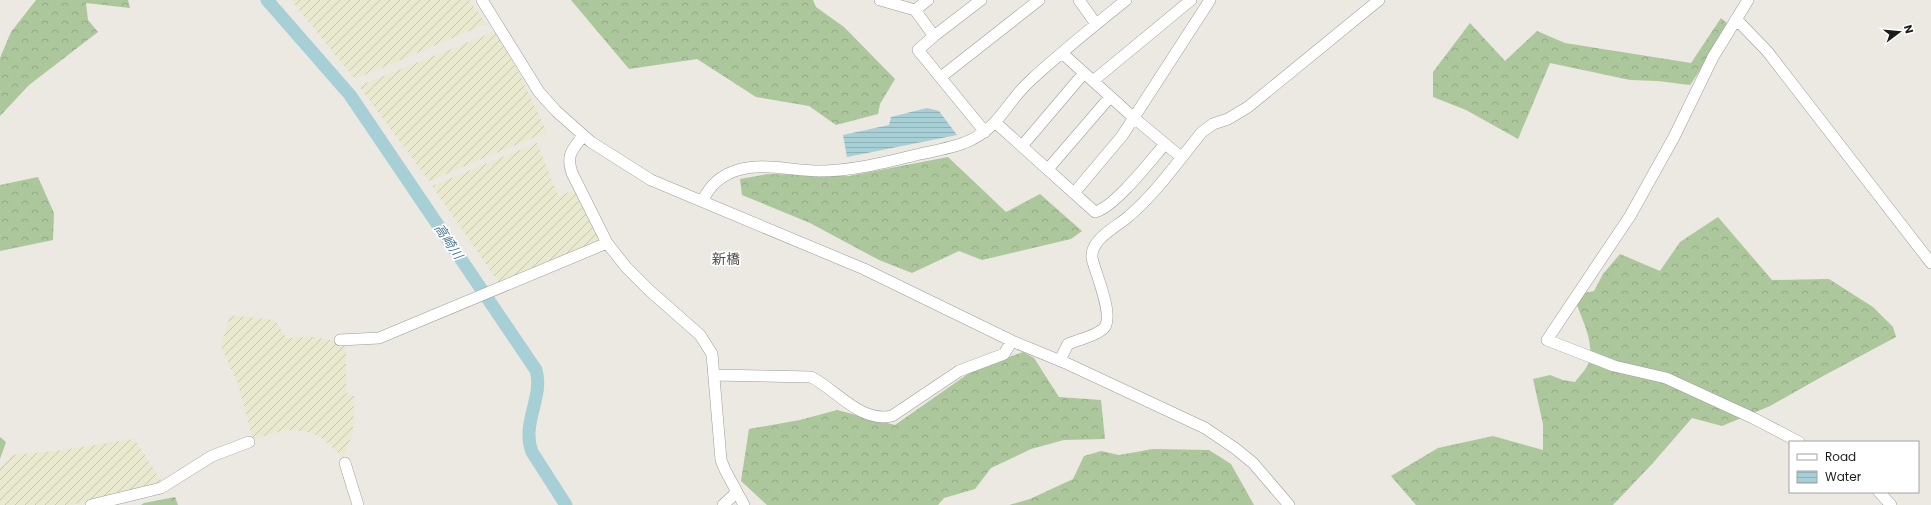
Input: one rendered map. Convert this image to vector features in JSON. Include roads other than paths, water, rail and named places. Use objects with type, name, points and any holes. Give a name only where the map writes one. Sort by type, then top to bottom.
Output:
[{"type":"street","points":[[482,0],[539,92],[556,111],[583,136],[652,180],[703,200],[864,269],[1012,341],[1060,360],[1205,428],[1236,449],[1253,463],[1289,505]]},
{"type":"street","points":[[880,0],[914,10],[934,36]]},
{"type":"street","points":[[914,10],[928,0]]},
{"type":"street","points":[[981,0],[918,50],[985,132]]},
{"type":"street","points":[[941,77],[1039,0]]},
{"type":"street","points":[[1079,0],[1096,24]]},
{"type":"street","points":[[703,200],[713,184],[728,174],[738,170],[763,167],[803,171],[854,169],[940,150],[964,143],[985,132],[996,123],[1030,81],[1126,0]]},
{"type":"street","points":[[1022,146],[1088,77],[1191,0]]},
{"type":"street","points":[[1060,360],[1068,344],[1096,334],[1104,328],[1106,324],[1105,302],[1092,258],[1092,248],[1140,206],[1207,127],[1228,119],[1248,107],[1379,0]]},
{"type":"street","points":[[1748,0],[1713,57],[1674,137],[1630,216],[1547,340],[1614,366],[1666,378],[1753,418],[1797,441]]},
{"type":"street","points":[[1074,193],[1122,136],[1206,2]]},
{"type":"street","points":[[1736,19],[1767,51],[1931,263]]},
{"type":"street","points":[[1062,53],[1134,118],[1181,157]]},
{"type":"street","points":[[1048,169],[1110,97]]},
{"type":"street","points":[[996,123],[1096,212],[1102,210],[1123,192],[1165,144]]},
{"type":"street","points":[[583,136],[572,150],[569,162],[572,173],[607,243],[626,267],[650,291],[700,335],[712,354],[721,460],[744,505]]},
{"type":"street","points":[[340,340],[379,338],[607,243]]},
{"type":"street","points":[[714,376],[811,377],[824,383],[852,407],[882,418],[892,416],[959,371],[1004,354],[1012,341]]},
{"type":"street","points":[[91,505],[161,488],[212,456],[249,442]]},
{"type":"street","points":[[344,463],[358,505]]},
{"type":"street","points":[[723,505],[737,492]]},
{"type":"street","points":[[1880,493],[1891,505]]},
{"type":"water","points":[[927,108],[939,111],[957,135],[847,157],[843,135],[889,125],[891,117]]},
{"type":"waterway","name":"高崎川","points":[[267,0],[350,95],[536,370],[538,380],[529,431],[529,441],[532,452],[566,505]]},
{"type":"district","name":"新橋","points":[[726,259]]}]
